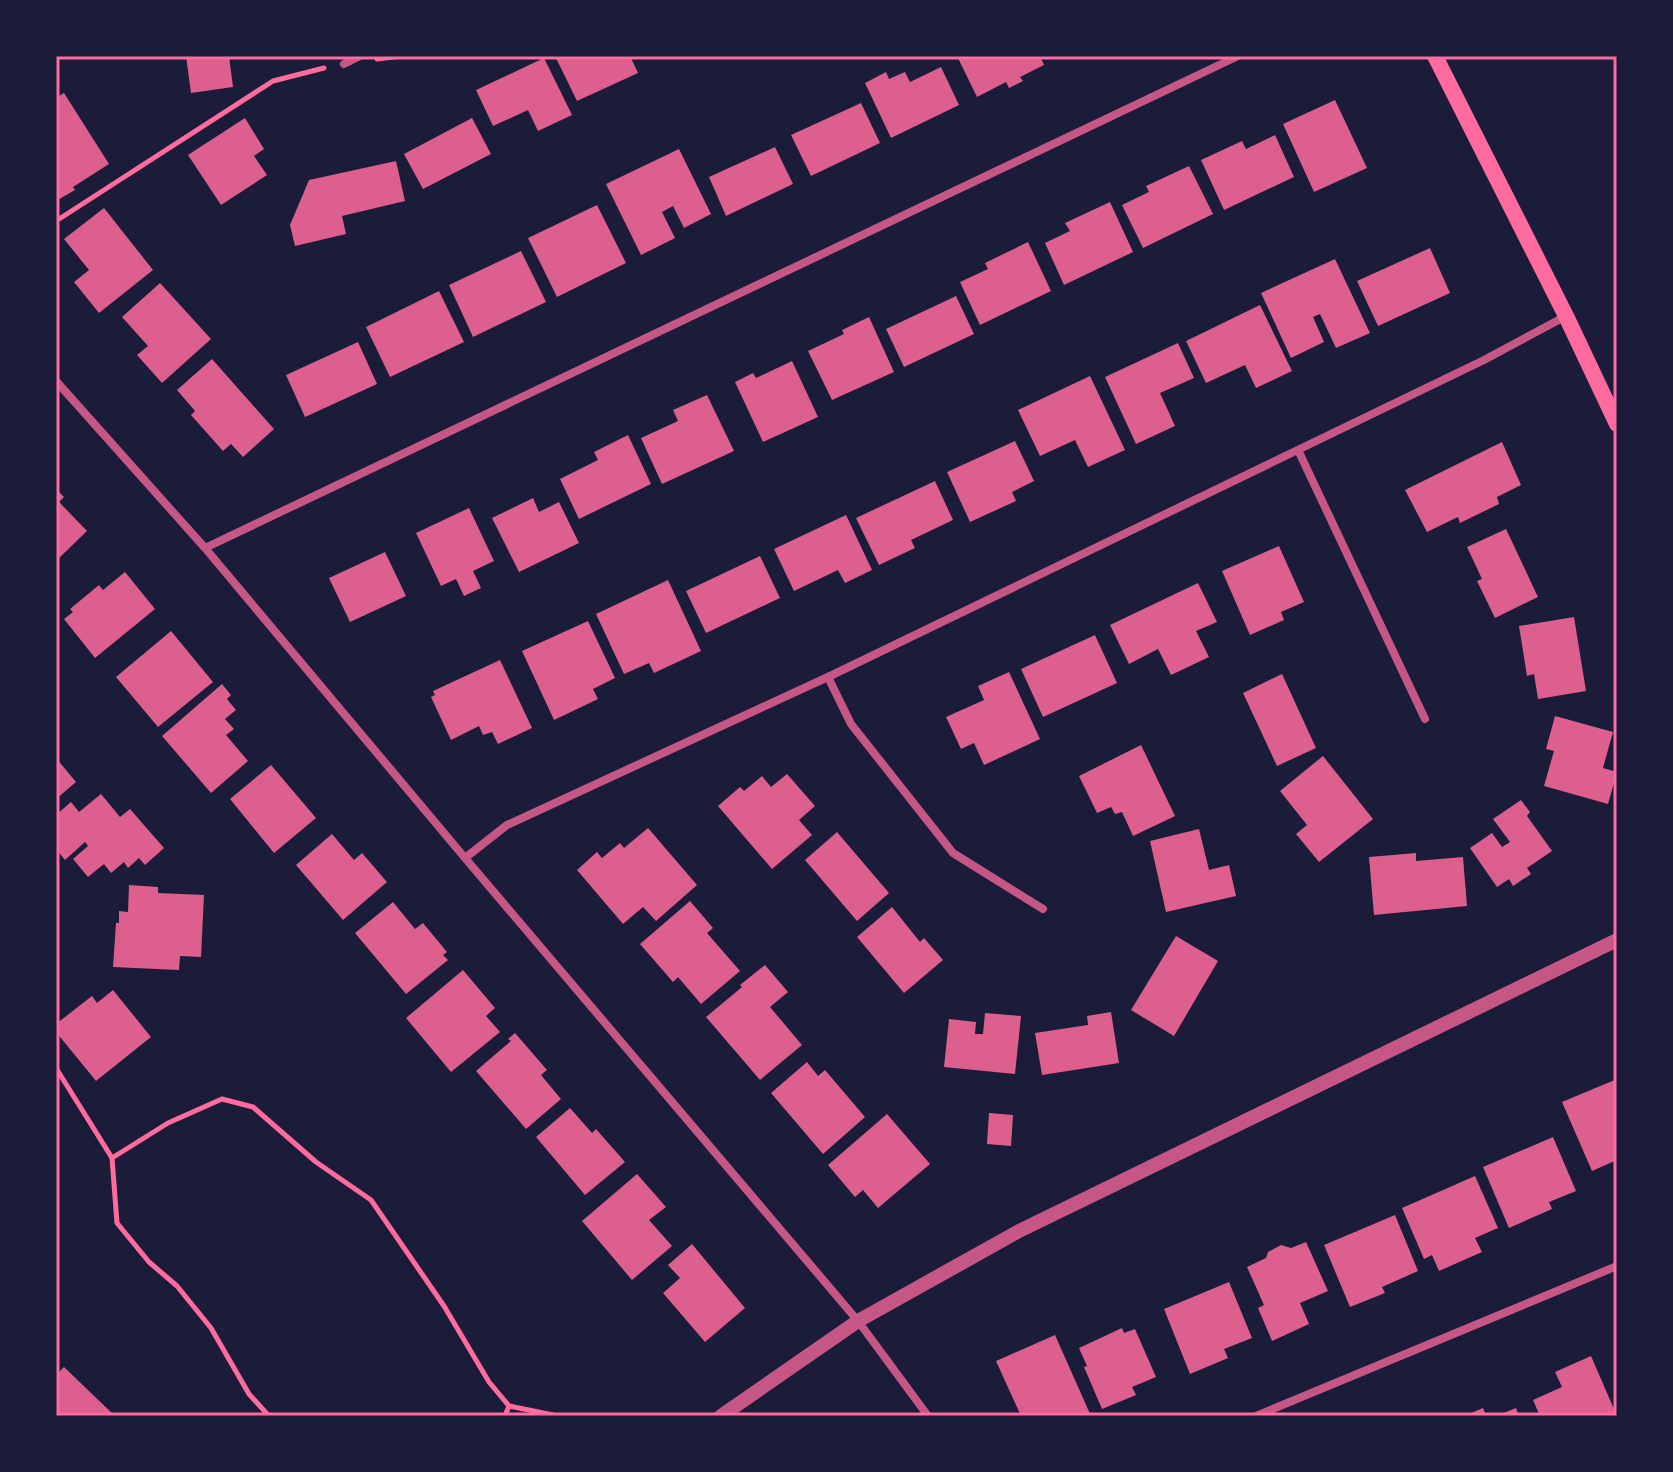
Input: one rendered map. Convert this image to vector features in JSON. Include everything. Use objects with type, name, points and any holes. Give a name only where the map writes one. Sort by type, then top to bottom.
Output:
[{"type":"main road","points":[[1435,56],[1617,424]]},
{"type":"street","points":[[344,64],[360,56]]},
{"type":"street","points":[[205,548],[1238,56]]},
{"type":"street","points":[[465,858],[507,825],[828,677],[1484,360],[1566,316]]},
{"type":"street","points":[[56,381],[205,548],[858,1321],[928,1416]]},
{"type":"street","points":[[1298,450],[1425,719]]},
{"type":"street","points":[[828,677],[851,724],[953,853],[1043,909]]},
{"type":"street","points":[[721,1416],[858,1321],[1019,1231],[1617,940]]},
{"type":"street","points":[[1256,1416],[1617,1266]]},
{"type":"path","points":[[56,221],[273,81],[344,64]]},
{"type":"path","points":[[56,1068],[112,1158],[117,1223],[149,1262],[177,1286],[211,1328],[249,1394],[269,1416]]},
{"type":"path","points":[[112,1158],[168,1123],[222,1099],[253,1107],[316,1162],[371,1200],[444,1306],[489,1382],[509,1406],[558,1416]]},
{"type":"path","points":[[505,1416],[509,1406]]},
{"type":"building","points":[[186,56],[229,56],[233,87],[191,93]]},
{"type":"building","points":[[555,56],[630,56],[638,73],[577,101]]},
{"type":"building","points":[[1040,56],[1044,65],[1020,77],[1023,81],[1009,88],[1006,82],[977,97],[958,58]]},
{"type":"building","points":[[544,58],[572,115],[538,131],[528,110],[493,126],[476,90]]},
{"type":"building","points":[[941,67],[959,105],[891,138],[865,83],[886,72],[889,79],[905,72],[910,82]]},
{"type":"building","points":[[64,93],[109,164],[56,201],[56,98]]},
{"type":"building","points":[[1335,100],[1367,168],[1314,192],[1283,124]]},
{"type":"building","points":[[861,103],[880,143],[811,176],[791,135]]},
{"type":"building","points":[[245,118],[264,149],[254,156],[267,175],[221,205],[188,155]]},
{"type":"building","points":[[472,118],[491,154],[423,189],[404,154]]},
{"type":"building","points":[[1275,135],[1294,177],[1224,210],[1201,160],[1242,141],[1246,149]]},
{"type":"building","points":[[775,147],[793,184],[726,216],[709,177]]},
{"type":"building","points":[[679,149],[711,214],[684,228],[673,206],[662,212],[675,238],[641,255],[606,184]]},
{"type":"building","points":[[396,161],[405,201],[342,216],[346,234],[295,246],[290,225],[309,180]]},
{"type":"building","points":[[1189,166],[1213,214],[1143,248],[1122,205],[1149,192],[1146,186]]},
{"type":"building","points":[[1110,202],[1133,252],[1064,285],[1045,243],[1070,231],[1065,223]]},
{"type":"building","points":[[597,205],[626,263],[557,297],[528,238]]},
{"type":"building","points":[[104,208],[153,270],[99,313],[74,282],[89,270],[64,239]]},
{"type":"building","points":[[1028,242],[1051,291],[980,325],[960,282],[988,269],[985,263]]},
{"type":"building","points":[[1430,248],[1450,293],[1378,326],[1357,281]]},
{"type":"building","points":[[521,251],[546,302],[473,337],[449,285]]},
{"type":"building","points":[[1335,259],[1370,333],[1336,348],[1320,314],[1313,317],[1324,342],[1291,358],[1261,293]]},
{"type":"building","points":[[160,283],[211,339],[162,383],[137,355],[148,346],[122,317]]},
{"type":"building","points":[[439,291],[464,342],[390,377],[366,327]]},
{"type":"building","points":[[956,296],[974,334],[904,367],[886,329]]},
{"type":"building","points":[[1260,305],[1292,371],[1256,388],[1245,365],[1206,383],[1186,341]]},
{"type":"building","points":[[869,317],[894,372],[832,400],[808,351],[844,334],[842,330]]},
{"type":"building","points":[[358,342],[377,384],[305,417],[286,375]]},
{"type":"building","points":[[1178,343],[1194,378],[1160,393],[1175,426],[1136,444],[1105,377]]},
{"type":"building","points":[[212,359],[274,429],[243,457],[231,444],[223,451],[191,415],[195,411],[177,390]]},
{"type":"building","points":[[792,361],[818,417],[763,442],[735,382],[753,373],[756,378]]},
{"type":"building","points":[[1090,376],[1125,450],[1088,467],[1075,440],[1040,456],[1018,410]]},
{"type":"building","points":[[707,395],[734,451],[662,484],[641,438],[678,421],[673,410]]},
{"type":"building","points":[[628,435],[651,484],[579,519],[560,479],[598,460],[594,452]]},
{"type":"building","points":[[1015,441],[1034,481],[1012,492],[1016,501],[970,522],[947,472]]},
{"type":"building","points":[[1502,442],[1521,485],[1497,497],[1499,504],[1460,523],[1458,517],[1427,532],[1405,490]]},
{"type":"building","points":[[935,481],[953,520],[911,540],[915,548],[879,565],[856,518]]},
{"type":"building","points":[[56,489],[64,497],[59,502],[87,531],[56,561]]},
{"type":"building","points":[[533,498],[539,512],[559,502],[579,543],[519,572],[492,518]]},
{"type":"building","points":[[469,508],[494,561],[473,571],[481,588],[464,596],[456,579],[441,586],[416,533]]},
{"type":"building","points":[[846,515],[872,570],[845,583],[838,570],[794,591],[774,549]]},
{"type":"building","points":[[1506,529],[1538,597],[1495,618],[1477,581],[1482,579],[1467,547]]},
{"type":"building","points":[[1279,546],[1304,602],[1281,612],[1284,620],[1250,635],[1222,571]]},
{"type":"building","points":[[385,552],[406,596],[350,622],[329,578]]},
{"type":"building","points":[[760,556],[780,598],[706,633],[686,591]]},
{"type":"building","points":[[125,572],[155,609],[95,658],[64,619],[73,612],[70,609],[99,585],[103,590]]},
{"type":"building","points":[[668,580],[701,651],[654,673],[649,663],[624,674],[596,614]]},
{"type":"building","points":[[1198,583],[1217,622],[1196,631],[1209,657],[1171,675],[1158,649],[1129,664],[1110,625]]},
{"type":"building","points":[[1574,617],[1586,691],[1538,699],[1534,674],[1527,676],[1519,626]]},
{"type":"building","points":[[588,621],[615,678],[593,689],[598,699],[554,720],[522,651]]},
{"type":"building","points":[[171,631],[213,682],[158,727],[116,677]]},
{"type":"building","points":[[1095,635],[1117,683],[1043,717],[1021,669]]},
{"type":"building","points":[[500,660],[532,728],[498,744],[492,732],[483,735],[479,726],[451,740],[431,697],[435,695],[433,691]]},
{"type":"building","points":[[1009,672],[1040,739],[984,765],[974,743],[961,749],[946,717],[984,700],[978,686]]},
{"type":"building","points":[[1282,674],[1316,748],[1277,766],[1243,693]]},
{"type":"building","points":[[222,684],[231,695],[227,699],[236,710],[225,719],[234,729],[226,735],[248,761],[211,793],[162,736]]},
{"type":"building","points":[[1555,716],[1613,732],[1603,768],[1617,772],[1608,804],[1544,786],[1554,751],[1546,749]]},
{"type":"building","points":[[1141,745],[1175,816],[1133,836],[1122,812],[1115,814],[1111,807],[1097,813],[1079,776]]},
{"type":"building","points":[[1323,756],[1373,819],[1319,862],[1296,834],[1307,825],[1280,791]]},
{"type":"building","points":[[56,758],[76,782],[56,799]]},
{"type":"building","points":[[271,765],[316,818],[274,853],[230,799]]},
{"type":"building","points":[[787,774],[815,806],[799,820],[812,835],[772,869],[718,806],[740,787],[744,791],[762,776],[771,787]]},
{"type":"building","points":[[101,794],[120,817],[130,809],[164,848],[145,865],[139,858],[128,868],[124,862],[111,873],[104,864],[88,877],[73,859],[88,846],[85,842],[65,860],[56,849],[56,815],[71,802],[79,812]]},
{"type":"building","points":[[1521,800],[1530,812],[1527,816],[1552,851],[1527,868],[1531,874],[1513,886],[1509,879],[1497,887],[1470,848],[1492,833],[1502,847],[1510,842],[1493,819]]},
{"type":"building","points":[[648,828],[697,885],[656,921],[643,907],[623,924],[577,870],[597,852],[602,858],[620,843],[624,848]]},
{"type":"building","points":[[1199,829],[1209,870],[1229,865],[1236,896],[1166,912],[1150,841]]},
{"type":"building","points":[[837,832],[889,893],[857,921],[805,860]]},
{"type":"building","points":[[332,834],[354,860],[362,853],[387,882],[343,920],[296,865]]},
{"type":"building","points":[[1416,853],[1416,861],[1463,857],[1467,906],[1374,915],[1369,857]]},
{"type":"building","points":[[129,885],[158,887],[158,893],[204,895],[201,957],[180,956],[179,970],[113,967],[116,923],[119,923],[119,911],[128,912]]},
{"type":"building","points":[[690,901],[713,928],[707,933],[740,971],[701,1004],[678,977],[673,982],[640,944]]},
{"type":"building","points":[[393,902],[415,929],[423,923],[447,952],[443,955],[448,960],[406,994],[355,933]]},
{"type":"building","points":[[892,907],[920,942],[924,938],[943,960],[904,993],[857,937]]},
{"type":"building","points":[[1176,936],[1218,961],[1174,1036],[1131,1010]]},
{"type":"building","points":[[765,965],[788,992],[770,1007],[802,1045],[760,1080],[706,1017]]},
{"type":"building","points":[[463,970],[495,1008],[486,1016],[500,1032],[451,1072],[406,1018]]},
{"type":"building","points":[[113,990],[151,1037],[96,1081],[56,1032],[56,1024],[92,996],[97,1003]]},
{"type":"building","points":[[1111,1012],[1119,1063],[1042,1075],[1035,1033],[1088,1025],[1087,1016]]},
{"type":"building","points":[[985,1013],[1021,1016],[1015,1074],[944,1067],[949,1019],[976,1022],[975,1034],[983,1034]]},
{"type":"building","points":[[515,1033],[547,1070],[541,1075],[561,1099],[526,1129],[476,1071],[511,1041],[508,1039]]},
{"type":"building","points":[[807,1062],[818,1076],[825,1070],[865,1117],[823,1154],[771,1093]]},
{"type":"building","points":[[1617,1079],[1617,1160],[1592,1171],[1562,1102]]},
{"type":"building","points":[[570,1108],[592,1133],[596,1129],[625,1162],[585,1195],[536,1137]]},
{"type":"building","points":[[989,1113],[1013,1115],[1011,1146],[987,1144]]},
{"type":"building","points":[[887,1114],[930,1164],[878,1208],[863,1190],[855,1197],[828,1165]]},
{"type":"building","points":[[1553,1137],[1576,1191],[1549,1202],[1552,1209],[1509,1228],[1483,1167]]},
{"type":"building","points":[[637,1174],[666,1207],[649,1220],[672,1246],[632,1280],[582,1221]]},
{"type":"building","points":[[1475,1176],[1498,1228],[1475,1238],[1482,1252],[1439,1271],[1432,1255],[1424,1259],[1402,1208]]},
{"type":"building","points":[[1395,1215],[1418,1271],[1382,1287],[1385,1293],[1350,1307],[1324,1245]]},
{"type":"building","points":[[1306,1242],[1328,1291],[1300,1303],[1309,1324],[1272,1341],[1258,1308],[1264,1305],[1247,1267],[1266,1258],[1268,1252],[1281,1245],[1291,1248]]},
{"type":"building","points":[[692,1244],[745,1308],[705,1342],[663,1293],[680,1278],[668,1265]]},
{"type":"building","points":[[1229,1282],[1252,1338],[1224,1349],[1228,1358],[1190,1374],[1164,1309]]},
{"type":"building","points":[[1122,1328],[1124,1333],[1135,1329],[1156,1377],[1132,1387],[1136,1395],[1102,1409],[1079,1348]]},
{"type":"building","points":[[1055,1335],[1091,1416],[1021,1416],[996,1361]]},
{"type":"building","points":[[1591,1356],[1617,1416],[1540,1416],[1533,1400],[1562,1387],[1555,1372]]},
{"type":"building","points":[[64,1367],[115,1416],[56,1416],[56,1375]]},
{"type":"building","points":[[1483,1408],[1486,1416],[1464,1416]]},
{"type":"building","points":[[1516,1408],[1519,1416],[1496,1416]]}]
